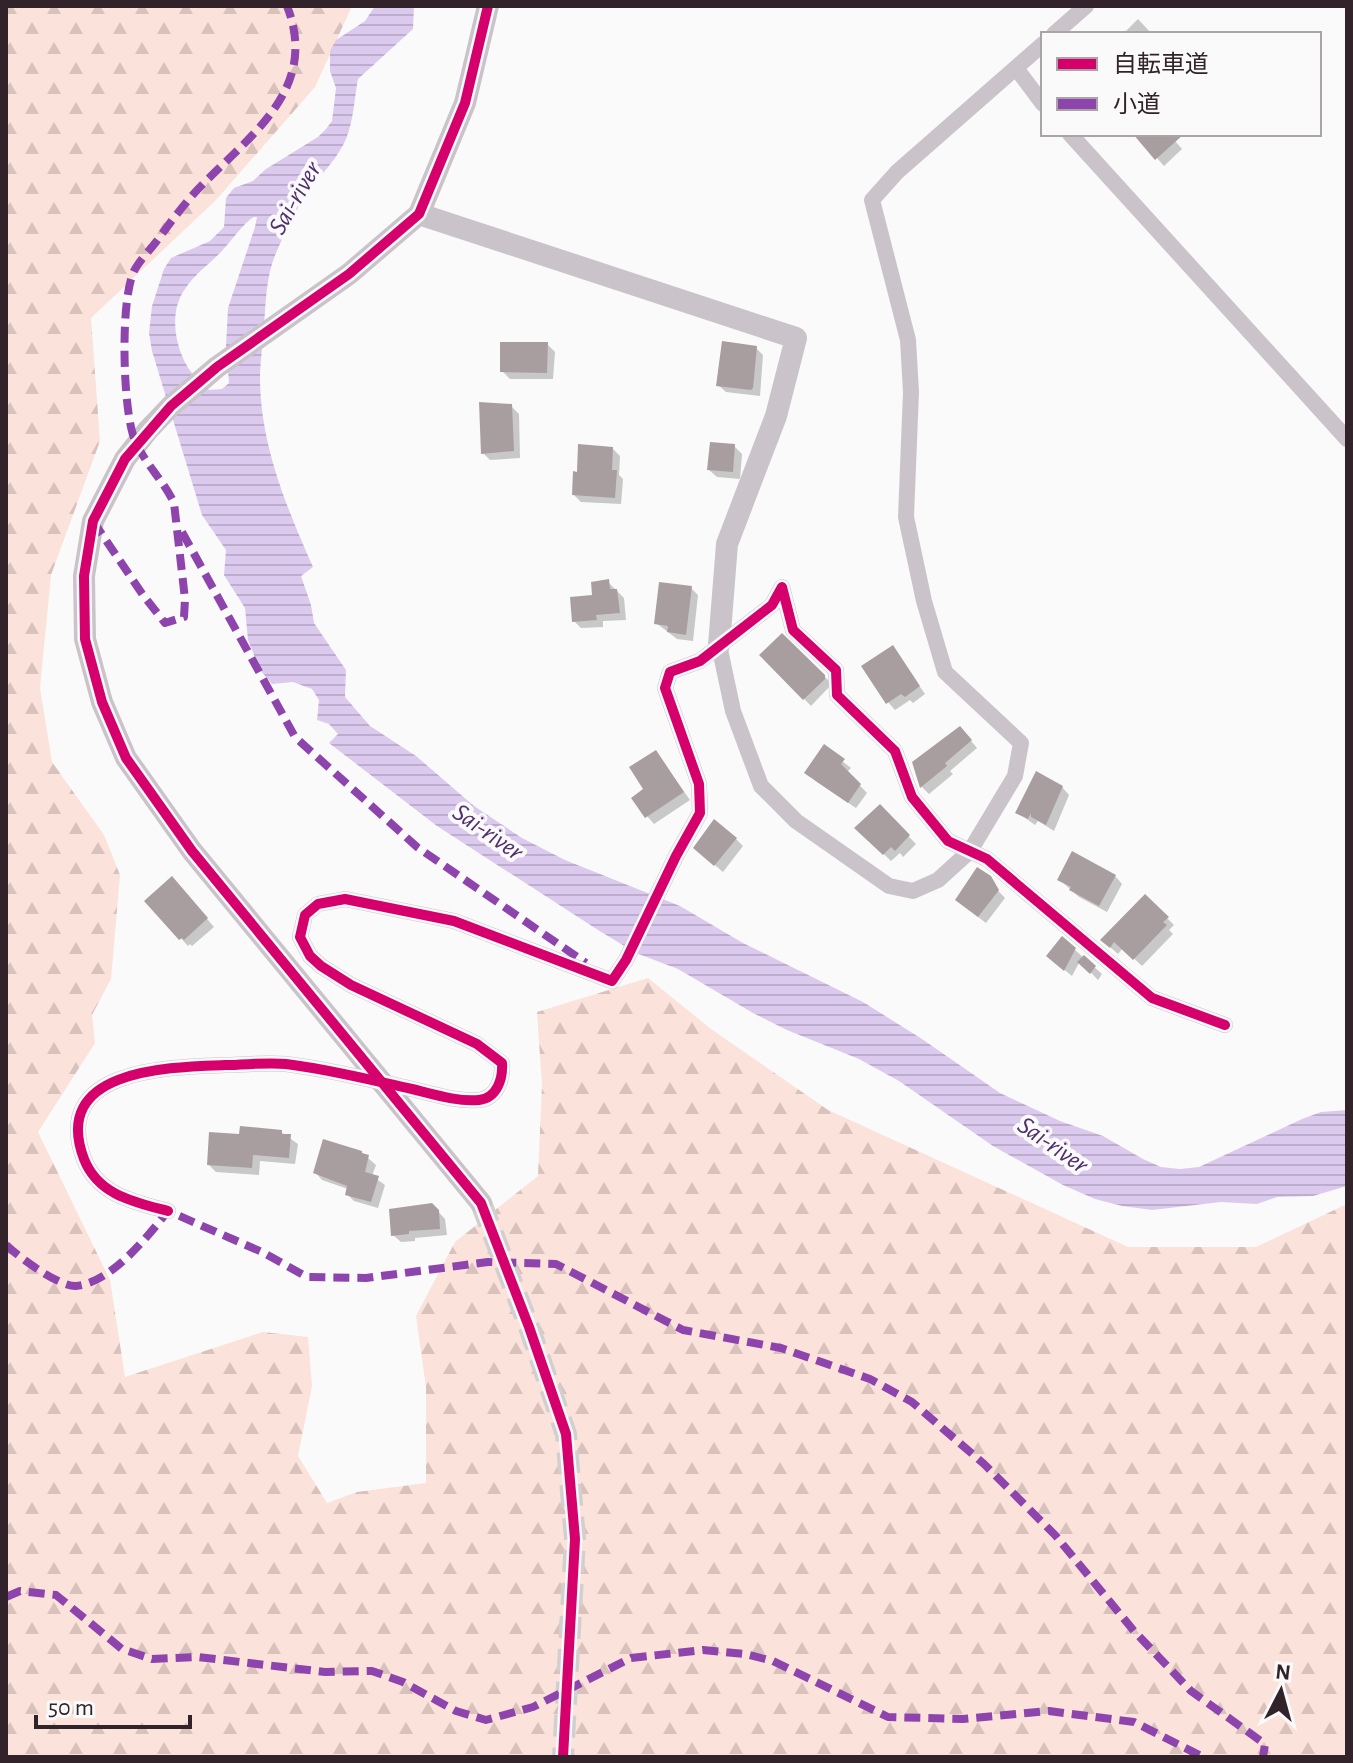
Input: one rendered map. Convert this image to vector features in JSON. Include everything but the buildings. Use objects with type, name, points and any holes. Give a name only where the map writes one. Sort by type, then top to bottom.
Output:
[{"type":"street","points":[[481,1203],[192,851],[126,758],[102,702],[85,639],[84,576],[93,521],[125,459],[171,406],[217,367],[349,274],[419,214],[465,103],[488,6]]},
{"type":"street","points":[[1056,32],[1086,6]]},
{"type":"street","points":[[419,214],[796,338],[776,416],[727,544],[719,645],[733,711],[761,786],[796,821],[889,886],[913,891],[938,880],[970,851],[1015,776],[1021,743],[945,672],[924,601],[906,517],[911,392],[908,340],[872,200],[897,172],[1041,46]]},
{"type":"street","points":[[1016,68],[1041,101]]},
{"type":"street","points":[[1072,136],[1347,439]]},
{"type":"street","points":[[168,1211],[112,1194],[90,1173],[79,1145],[78,1121],[88,1100],[105,1086],[139,1072],[189,1066],[285,1064],[447,1097],[481,1100],[496,1092],[503,1075],[502,1063],[477,1044],[351,985],[310,956],[300,937],[305,915],[318,904],[345,899],[454,921],[612,981],[626,960],[700,813],[699,784],[665,688],[670,672],[700,661],[772,605],[782,587],[793,630],[836,670],[837,695],[895,751],[912,797],[948,841],[987,859],[1152,998],[1225,1025]]},
{"type":"green space","points":[[6,6],[352,6],[315,87],[216,200],[91,318],[100,441],[51,575],[40,688],[52,762],[104,835],[120,875],[111,979],[92,1015],[95,1043],[38,1132],[110,1280],[125,1377],[263,1332],[308,1337],[312,1386],[298,1456],[327,1503],[357,1492],[426,1483],[426,1387],[416,1316],[455,1242],[538,1176],[542,1085],[537,1012],[648,978],[711,1029],[828,1110],[1128,1247],[1256,1247],[1347,1204],[1347,1757],[6,1757]]},
{"type":"water","name":"Sai-river","points":[[375,6],[414,6],[413,29],[358,79],[346,139],[303,200],[276,253],[267,289],[260,373],[261,405],[270,453],[285,500],[313,567],[301,576],[314,623],[346,670],[345,697],[370,726],[416,756],[474,806],[522,838],[565,860],[680,906],[743,943],[863,1002],[1000,1093],[1060,1121],[1103,1136],[1161,1167],[1180,1169],[1199,1167],[1321,1112],[1347,1110],[1347,1186],[1313,1196],[1277,1197],[1257,1204],[1221,1202],[1152,1210],[1095,1199],[1063,1185],[993,1146],[899,1081],[859,1059],[787,1030],[678,969],[636,953],[598,930],[437,826],[329,743],[338,734],[329,724],[317,720],[319,700],[312,689],[293,682],[272,684],[260,670],[248,640],[245,608],[224,575],[226,550],[202,515],[152,351],[149,333],[152,306],[164,269],[171,258],[210,241],[224,227],[226,198],[234,188],[253,181],[266,169],[318,137],[332,121],[336,88],[330,71],[330,51],[336,40],[365,21]],"holes":[[[257,217],[228,308],[226,346],[229,383],[222,389],[209,390],[191,372],[181,353],[175,320],[180,298],[193,279],[245,224]]]},
{"type":"tunnel","points":[[481,1203],[566,1434],[575,1539],[563,1757]]},
{"type":"marked path","points":[[93,521],[165,623],[184,617],[185,599],[174,503],[141,453],[130,420],[124,352],[130,285],[134,271],[181,209],[252,136],[285,91],[294,66],[295,37],[287,6]]},
{"type":"marked path","points":[[182,532],[295,737],[417,847],[586,963]]},
{"type":"marked path","points":[[6,1245],[50,1277],[76,1286],[89,1283],[115,1268],[168,1211],[262,1252],[307,1277],[366,1278],[488,1262],[556,1264],[683,1330],[781,1348],[870,1379],[912,1402],[984,1464],[1055,1535],[1134,1631],[1191,1691],[1265,1744],[1263,1757]]},
{"type":"marked path","points":[[6,1597],[20,1591],[56,1595],[122,1649],[152,1659],[198,1657],[325,1672],[372,1671],[403,1682],[456,1711],[486,1720],[533,1707],[631,1658],[703,1650],[745,1654],[773,1661],[888,1717],[963,1719],[1049,1711],[1134,1722],[1203,1757]]},
{"type":"cycle path","points":[[488,6],[465,103],[419,214],[349,274],[217,367],[171,406],[125,459],[93,521],[84,576],[85,639],[102,702],[126,758],[192,851],[481,1203],[566,1434],[575,1539],[563,1757]]},
{"type":"cycle path","points":[[168,1211],[130,1200],[108,1189],[98,1181],[84,1159],[78,1129],[84,1107],[99,1090],[120,1079],[174,1068],[271,1063],[334,1072],[462,1100],[485,1098],[498,1087],[502,1063],[477,1044],[351,985],[310,956],[300,937],[305,915],[318,904],[345,899],[454,921],[612,981],[626,960],[700,813],[699,784],[665,688],[670,672],[700,661],[772,605],[782,587],[793,630],[836,670],[837,695],[895,751],[912,797],[948,841],[987,859],[1152,998],[1225,1025]]}]
